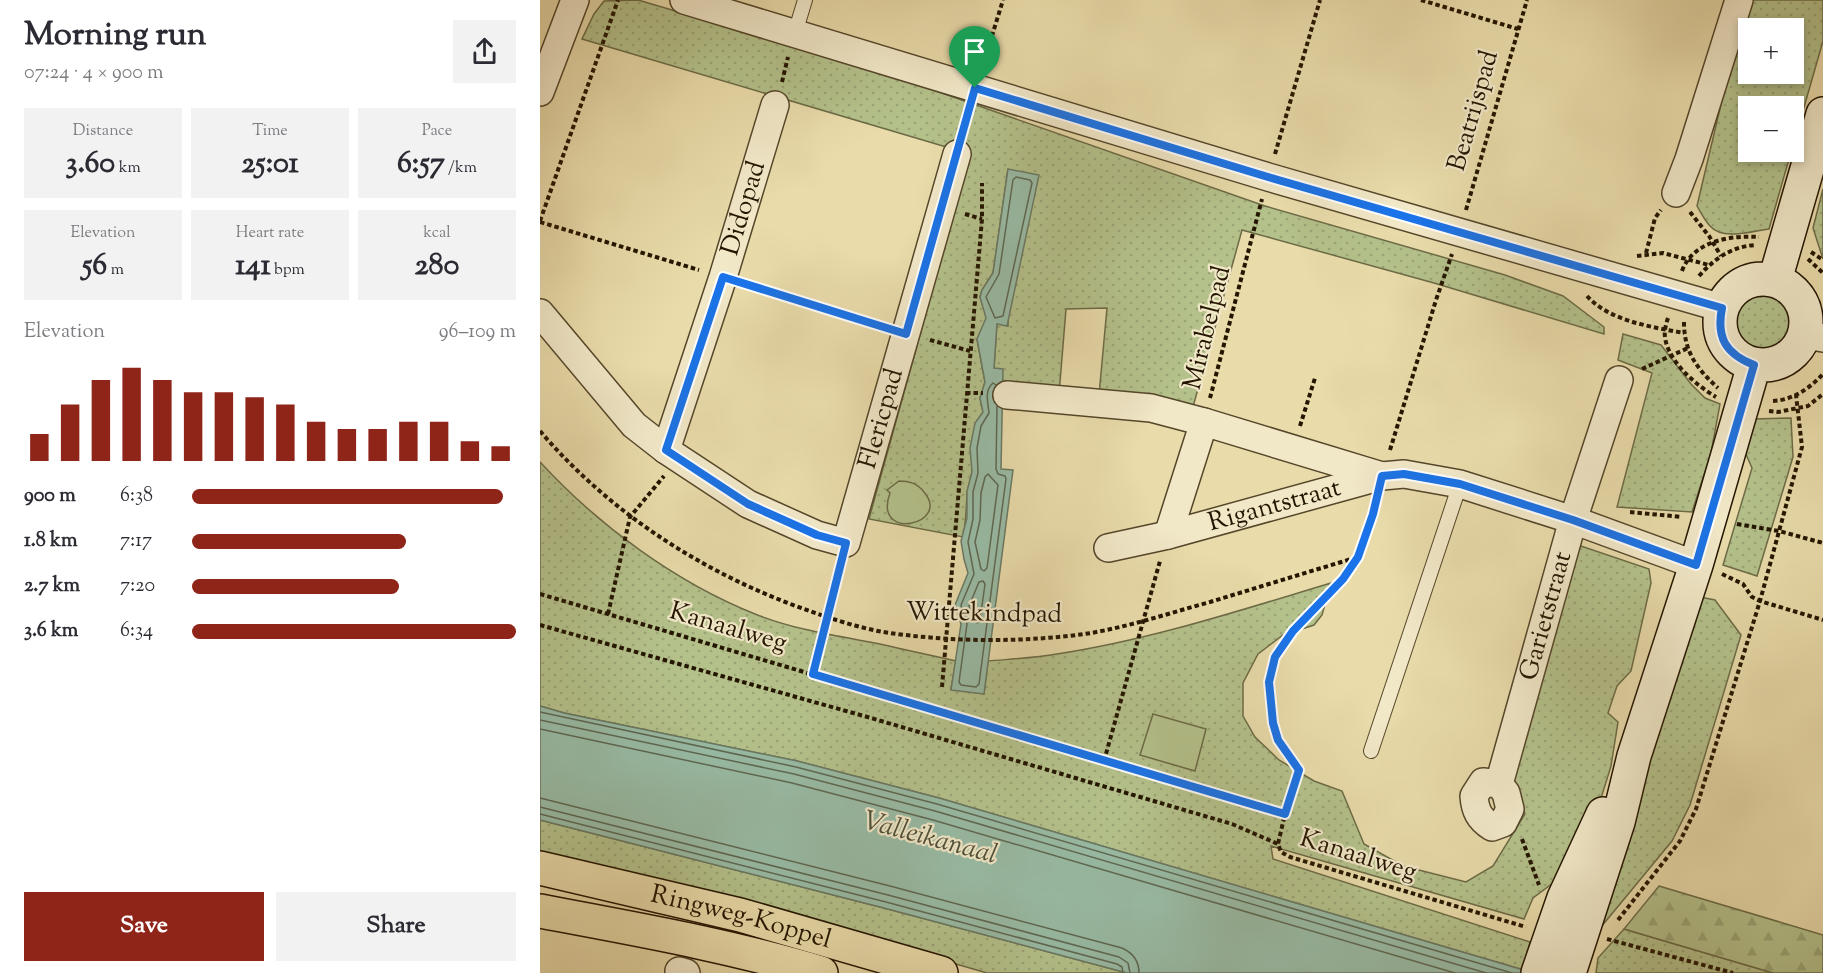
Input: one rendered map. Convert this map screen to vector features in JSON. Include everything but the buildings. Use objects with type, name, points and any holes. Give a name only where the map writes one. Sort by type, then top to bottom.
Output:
[{"type":"main road","name":"Ringweg-Koppel","points":[[540,868],[740,915],[941,973]]},
{"type":"main road","name":"Ringweg-Koppel","points":[[540,911],[620,924],[689,939],[821,973]]},
{"type":"street","points":[[540,92],[575,0]]},
{"type":"street","points":[[684,0],[1268,177],[1722,308]]},
{"type":"street","points":[[1676,193],[1689,159],[1739,0]]},
{"type":"street","name":"Didopad","points":[[673,454],[775,105]]},
{"type":"street","points":[[1775,280],[1823,114]]},
{"type":"street","name":"Flericpad","points":[[846,543],[957,154]]},
{"type":"street","points":[[1775,280],[1788,286],[1798,296],[1814,336],[1785,361],[1769,366],[1754,365],[1739,359],[1728,349],[1721,337],[1719,322],[1722,308],[1728,296],[1737,287],[1749,281],[1775,280]]},
{"type":"street","points":[[540,313],[634,425],[748,504],[798,527],[846,543]]},
{"type":"street","points":[[1548,972],[1618,822],[1634,756],[1696,565],[1754,365]]},
{"type":"street","name":"Garietstraat","points":[[1507,816],[1510,804],[1499,784],[1573,520],[1619,380]]},
{"type":"street","name":"Rigantstraat","points":[[1007,395],[1151,408],[1294,448],[1382,476]]},
{"type":"street","name":"Rigantstraat","points":[[1168,534],[1204,422]]},
{"type":"street","name":"Rigantstraat","points":[[1108,548],[1382,476],[1404,474],[1460,484],[1573,520],[1696,565]]},
{"type":"street","points":[[1548,972],[1537,926],[1578,865],[1634,756]]},
{"type":"lane","points":[[795,33],[805,0]]},
{"type":"lane","points":[[1371,751],[1460,484]]},
{"type":"path","points":[[618,0],[540,221],[906,334],[970,351]]},
{"type":"path","points":[[957,154],[1003,0]]},
{"type":"path","name":"Mirabelpad","points":[[1204,422],[1249,243],[1320,0]]},
{"type":"path","points":[[1421,0],[1518,29]]},
{"type":"path","name":"Beatrijspad","points":[[1382,476],[1436,300],[1460,233],[1527,0]]},
{"type":"path","points":[[775,105],[795,33]]},
{"type":"path","points":[[942,687],[982,219],[982,183]]},
{"type":"path","points":[[1646,254],[1655,218],[1676,193],[1709,236],[1721,256]]},
{"type":"path","points":[[1619,380],[1688,348]]},
{"type":"path","points":[[1294,448],[1315,378]]},
{"type":"path","points":[[966,393],[979,393]]},
{"type":"path","points":[[1742,408],[1778,412],[1808,405],[1823,394]]},
{"type":"path","points":[[1600,943],[1680,841],[1690,824],[1760,601],[1802,447],[1796,395]]},
{"type":"path","name":"Wittekindpad","points":[[540,431],[557,451],[630,517],[706,567],[768,596],[828,617],[881,631],[945,639],[1040,638],[1090,633],[1143,622],[1358,557]]},
{"type":"path","points":[[608,614],[630,517],[673,454]]},
{"type":"path","points":[[1285,814],[1299,770],[1278,740],[1273,723],[1269,682],[1275,657],[1293,631],[1343,579],[1358,557],[1373,514],[1382,476]]},
{"type":"path","points":[[1104,761],[1168,534]]},
{"type":"path","points":[[813,674],[846,543]]},
{"type":"path","points":[[1696,565],[1743,584],[1752,597],[1760,601],[1823,620]]},
{"type":"path","name":"Kanaalweg","points":[[540,594],[1285,814],[1278,844],[1281,852],[1290,857],[1537,926]]},
{"type":"path","points":[[540,625],[871,718],[1220,821],[1278,844]]},
{"type":"path","points":[[1507,816],[1516,823],[1540,886]]},
{"type":"path","points":[[1604,938],[1733,973]]},
{"type":"green space","points":[[638,0],[876,70],[1265,206],[1505,275],[1563,296],[1604,327],[1604,334],[1434,283],[1242,230],[1193,407],[1099,395],[1107,308],[1066,309],[1059,394],[1002,388],[994,368],[997,323],[1008,326],[1008,169],[993,273],[980,297],[987,318],[977,339],[985,382],[980,398],[983,412],[974,434],[972,471],[963,537],[869,519],[970,154],[582,39],[594,14],[604,1]]},
{"type":"green space","points":[[1750,0],[1823,0],[1823,41],[1804,107],[1804,96],[1738,96],[1738,162],[1788,162],[1769,229],[1746,233],[1722,233],[1710,226],[1697,206],[1738,40],[1738,84],[1804,84],[1804,18],[1745,18]]},
{"type":"green space","points":[[1823,189],[1823,259],[1813,228]]},
{"type":"green space","points":[[1756,295],[1768,295],[1778,299],[1786,307],[1790,323],[1786,339],[1778,347],[1768,351],[1756,351],[1746,347],[1738,339],[1734,329],[1734,317],[1738,307],[1746,299]]},
{"type":"green space","points":[[1623,334],[1661,345],[1691,384],[1705,398],[1720,404],[1711,453],[1692,512],[1617,507],[1652,373],[1618,360]]},
{"type":"green space","points":[[1791,418],[1793,457],[1757,576],[1723,565],[1752,468],[1745,452],[1753,419]]},
{"type":"green space","points":[[540,462],[612,529],[639,550],[696,586],[755,614],[786,624],[956,661],[951,689],[984,694],[988,661],[1048,655],[1126,641],[1331,583],[1322,615],[1314,625],[1283,635],[1258,654],[1243,683],[1243,716],[1255,737],[1279,760],[1314,781],[1342,791],[1364,844],[1403,866],[1466,882],[1493,866],[1525,814],[1512,780],[1575,544],[1649,569],[1651,583],[1631,671],[1617,686],[1608,713],[1618,722],[1611,766],[1602,795],[1553,883],[1533,898],[1524,919],[1271,846],[1273,859],[1530,942],[1523,970],[939,798],[797,761],[564,713],[540,706]]},
{"type":"green space","points":[[899,481],[913,483],[924,492],[930,504],[928,513],[921,520],[900,523],[892,518],[887,508],[890,493],[887,490]]},
{"type":"green space","points":[[1700,597],[1715,600],[1741,635],[1690,805],[1672,841],[1587,944]]},
{"type":"green space","points":[[1153,714],[1206,729],[1195,771],[1140,755]]},
{"type":"green space","points":[[540,820],[1127,973],[987,973],[821,925],[540,856]]},
{"type":"green space","points":[[1659,886],[1823,935],[1823,973],[1773,973],[1624,929]]},
{"type":"green space","points":[[1624,929],[1773,973],[1596,973],[1598,958]]},
{"type":"water","points":[[1008,169],[1039,175],[1007,326],[997,324],[994,368],[1003,369],[1001,469],[1013,470],[984,694],[951,690],[961,624],[955,605],[968,573],[961,541],[967,518],[967,491],[972,472],[970,448],[975,423],[983,412],[980,398],[985,382],[977,339],[986,318],[980,297],[993,273]]},
{"type":"water","name":"Valleikanaal","points":[[540,706],[564,713],[797,761],[939,798],[1534,973],[1127,973],[540,820]]},
{"type":"route","points":[[975,88],[1268,177],[1722,308],[1719,322],[1721,337],[1728,349],[1739,359],[1754,365],[1696,565],[1573,520],[1460,484],[1404,474],[1382,476],[1373,514],[1358,557],[1343,579],[1293,631],[1275,657],[1269,682],[1273,723],[1278,740],[1299,770],[1285,814],[813,674],[846,543],[817,535],[748,504],[666,450],[723,277],[906,334],[975,88]]}]
